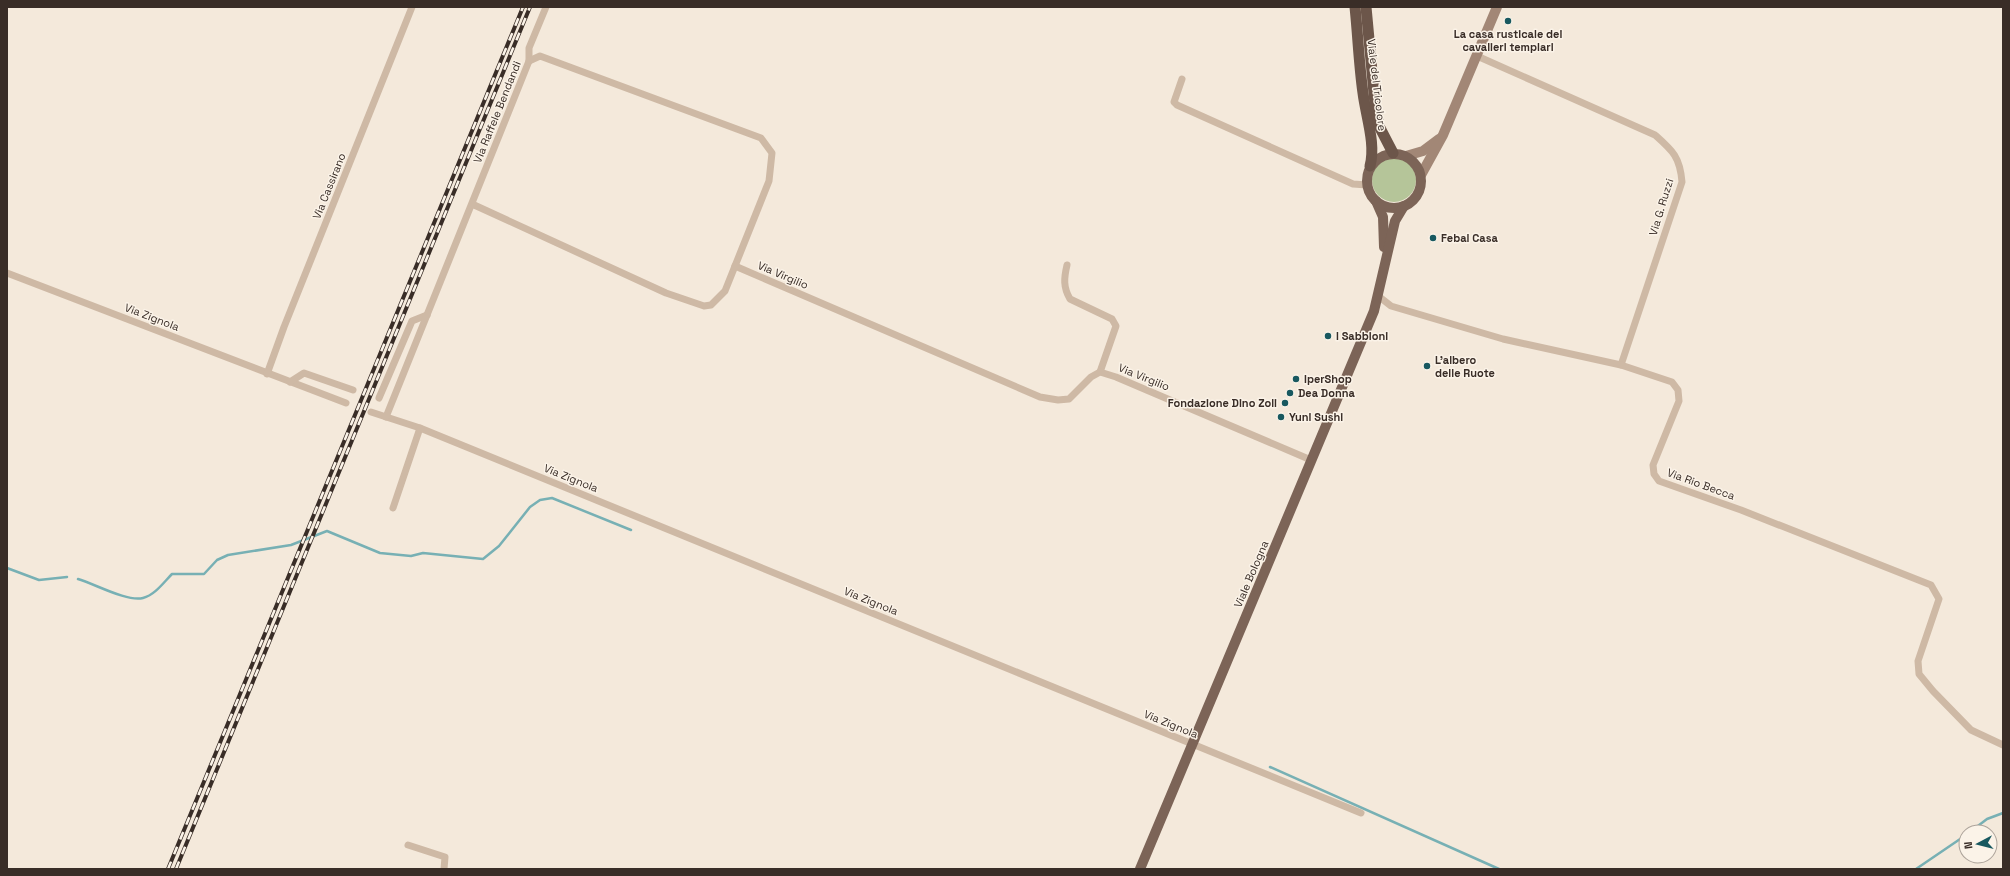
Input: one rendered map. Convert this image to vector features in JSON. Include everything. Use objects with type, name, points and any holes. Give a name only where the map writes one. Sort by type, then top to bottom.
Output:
[{"type":"highway","name":"Viale del Tricolore","points":[[1355,7],[1363,91],[1373,150],[1370,166]]},
{"type":"highway","name":"Viale del Tricolore","points":[[1366,7],[1374,104],[1379,126],[1393,153]]},
{"type":"main road","points":[[1379,291],[1395,221],[1404,206],[1418,194],[1421,175],[1443,135],[1497,7]]},
{"type":"main road","points":[[1406,156],[1423,151],[1433,145],[1443,135]]},
{"type":"main road","points":[[1379,291],[1385,234],[1383,217],[1367,185],[1370,166],[1380,157],[1393,153],[1406,156],[1412,160],[1421,175]]},
{"type":"main road","points":[[1376,201],[1392,208],[1404,206]]},
{"type":"main road","name":"Viale Bologna","points":[[1140,869],[1374,311],[1379,291]]},
{"type":"street","name":"Via Cassirano","points":[[267,374],[287,319],[412,7]]},
{"type":"street","points":[[529,61],[529,48],[546,7]]},
{"type":"street","name":"Via Raffele Bendandi","points":[[386,417],[529,61],[540,56],[761,138],[772,154],[769,181],[735,266]]},
{"type":"street","name":"Via G. Ruzzi","points":[[1476,56],[1655,135],[1671,149],[1681,166],[1682,182],[1621,365]]},
{"type":"street","points":[[1182,79],[1174,102],[1177,105],[1353,184],[1367,185]]},
{"type":"street","points":[[472,204],[666,293],[704,306],[711,305],[725,291],[735,266]]},
{"type":"street","name":"Via Virgilio","points":[[735,266],[1040,397],[1058,400],[1069,399],[1091,377],[1100,372],[1116,326],[1112,319],[1070,299],[1064,287],[1067,265]]},
{"type":"street","name":"Via Zignola","points":[[7,273],[346,404]]},
{"type":"street","name":"Via Rio Becca","points":[[1379,291],[1391,306],[1503,339],[1621,365],[1672,382],[1678,390],[1679,401],[1653,465],[1654,474],[1659,481],[1741,510],[1931,585],[1939,599],[1918,661],[1919,674],[1933,692],[1971,730],[2003,745]]},
{"type":"street","points":[[379,398],[412,321],[427,316]]},
{"type":"street","name":"Via Virgilio","points":[[1100,372],[1116,376],[1311,460]]},
{"type":"street","points":[[290,382],[304,373],[353,390]]},
{"type":"street","name":"Via Zignola","points":[[371,412],[420,428],[1361,813]]},
{"type":"street","points":[[393,508],[420,428]]},
{"type":"street","points":[[408,845],[445,857],[444,869]]},
{"type":"green space","points":[[1390,158],[1398,158],[1410,164],[1416,176],[1416,184],[1410,196],[1398,202],[1390,202],[1378,196],[1372,184],[1372,176],[1378,164]]},
{"type":"waterway","points":[[78,579],[120,595],[136,599],[143,598],[155,591],[172,574],[204,574],[217,560],[228,555],[291,545],[327,531],[380,553],[411,556],[423,553],[483,559],[499,546],[530,507],[540,500],[552,498],[631,530]]},
{"type":"waterway","points":[[7,568],[39,580],[67,577]]},
{"type":"waterway","points":[[1270,767],[1499,869]]},
{"type":"waterway","points":[[1980,824],[1987,819],[2003,813]]},
{"type":"waterway","points":[[1916,869],[1958,840]]},
{"type":"railway","points":[[168,869],[523,7]]},
{"type":"railway","points":[[176,869],[530,7]]},
{"type":"place","name":"La casa rusticale dei cavalieri templari","points":[[1508,21]]},
{"type":"place","name":"Febal Casa","points":[[1433,238]]},
{"type":"place","name":"I Sabbioni","points":[[1328,336]]},
{"type":"place","name":"L'albero delle Ruote","points":[[1427,366]]},
{"type":"place","name":"IperShop","points":[[1296,379]]},
{"type":"place","name":"Dea Donna","points":[[1290,393]]},
{"type":"place","name":"Fondazione Dino Zoli","points":[[1285,403]]},
{"type":"place","name":"Yuni Sushi","points":[[1281,417]]}]
